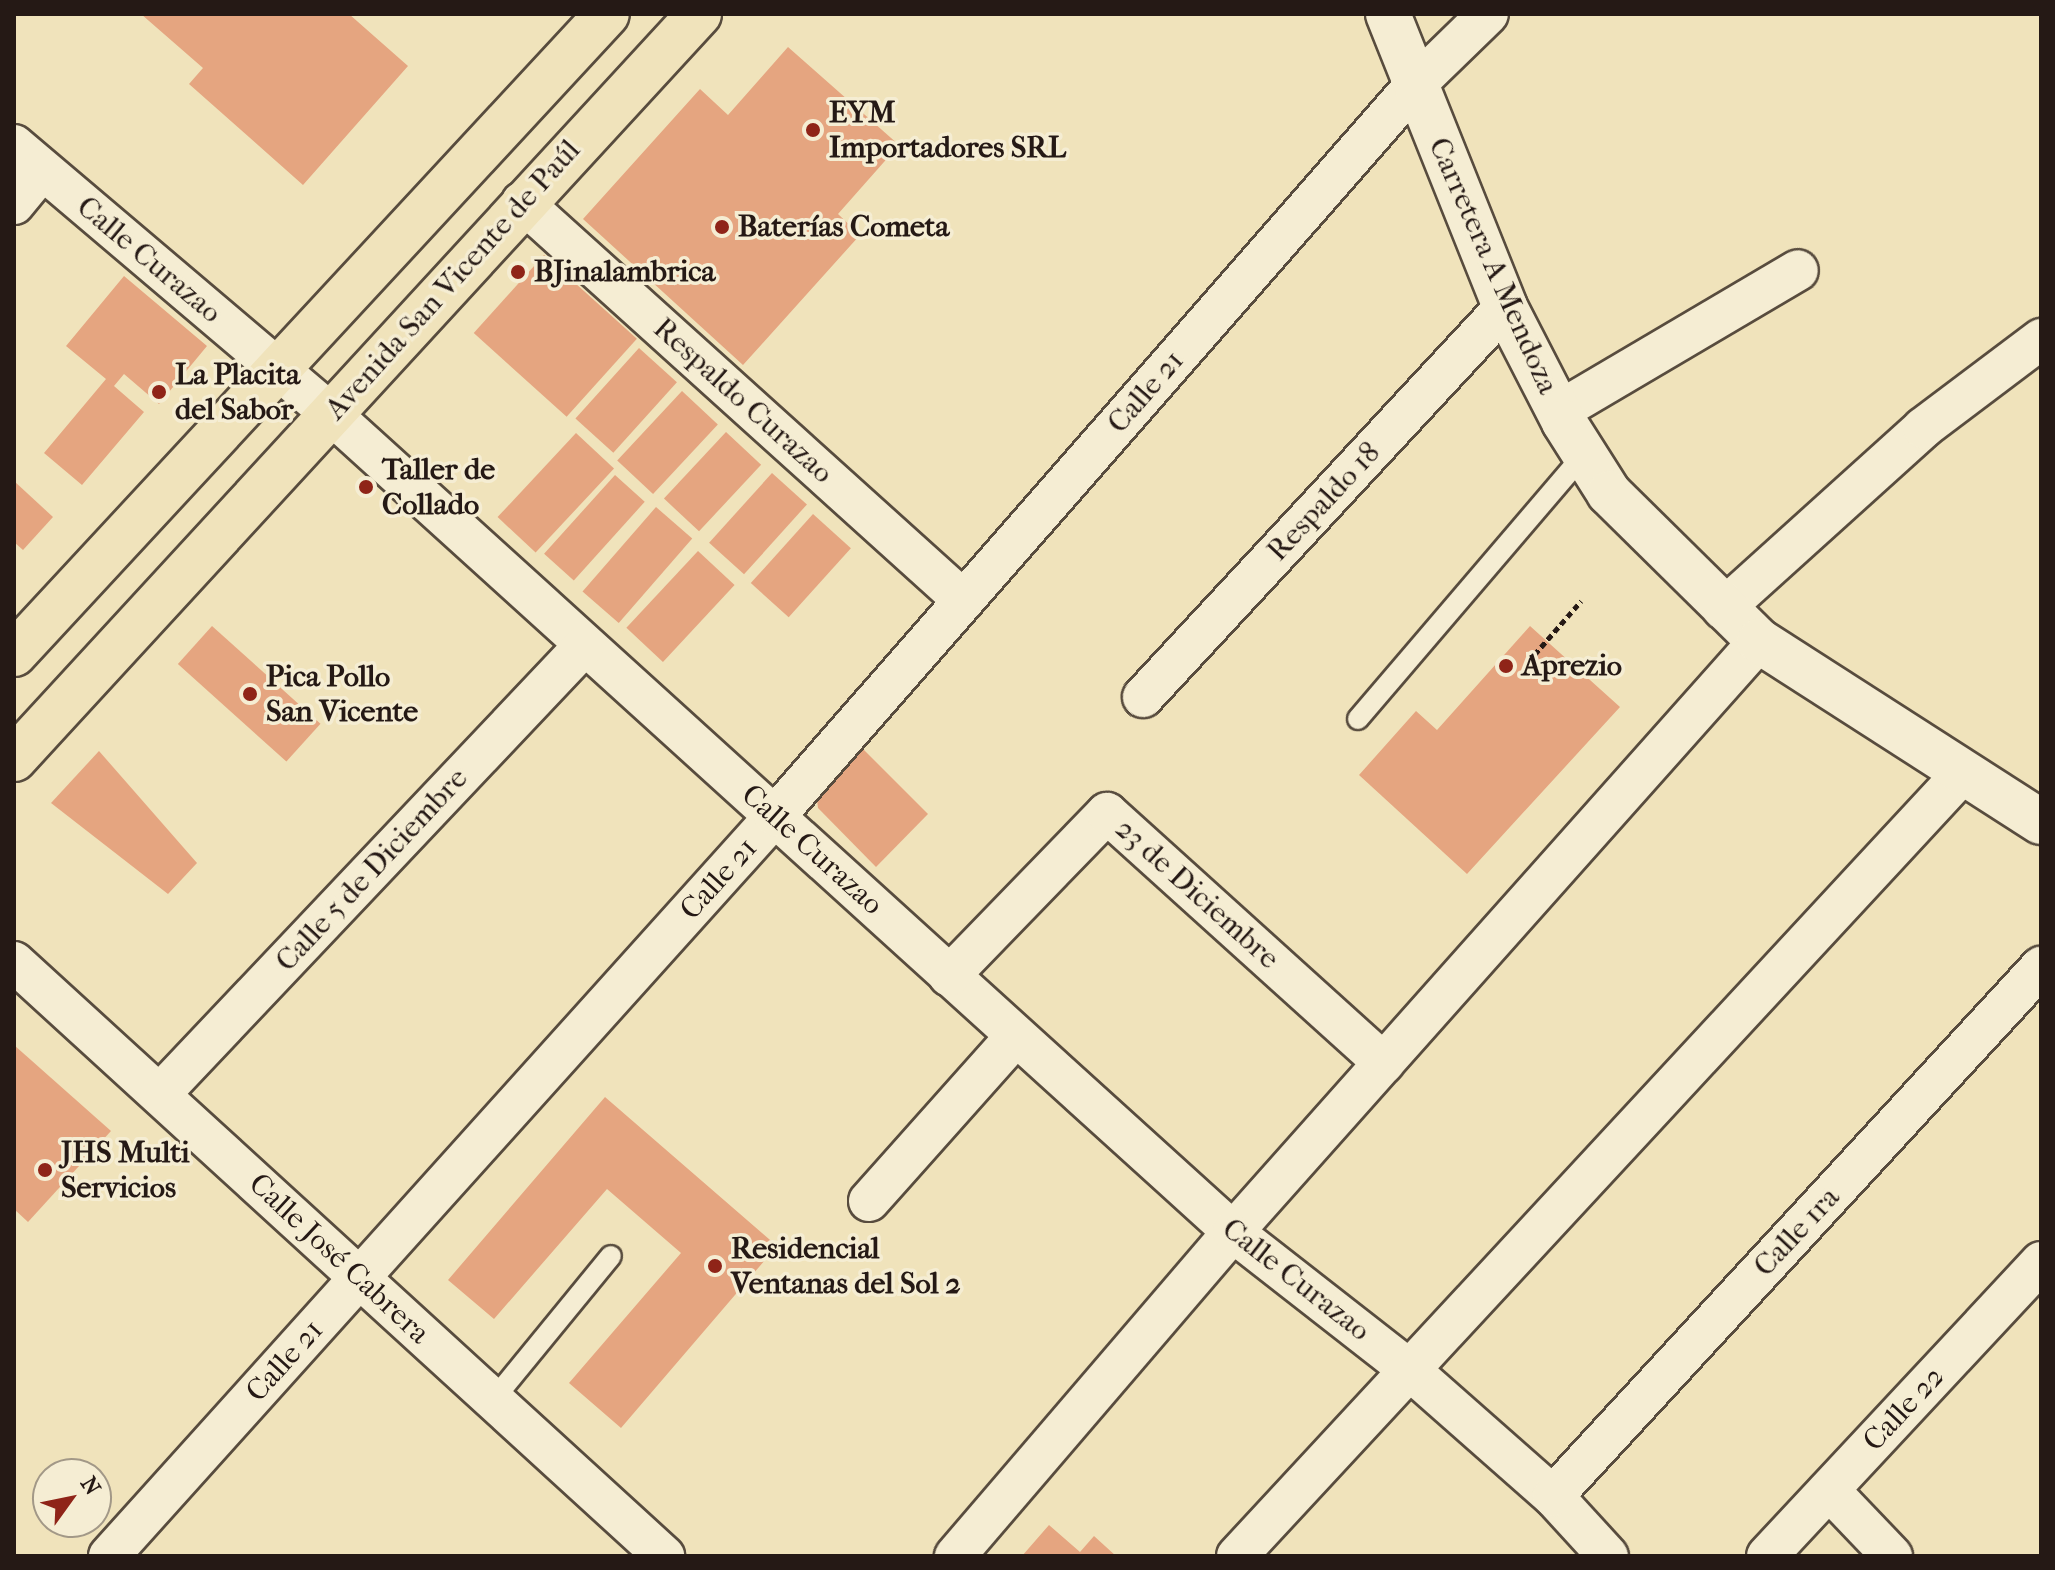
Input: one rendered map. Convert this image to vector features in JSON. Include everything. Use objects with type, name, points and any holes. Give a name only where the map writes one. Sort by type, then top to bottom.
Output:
[{"type":"main road","points":[[14,654],[276,367],[607,14]]},
{"type":"main road","name":"Avenida San Vicente de Paúl","points":[[14,759],[332,415],[522,202],[699,14]]},
{"type":"street","name":"Carretera A Mendoza","points":[[1388,14],[1414,86],[1505,307],[1584,454],[1626,512],[1759,641],[2041,822]]},
{"type":"street","name":"Calle 21","points":[[109,1556],[775,816],[1414,86],[1488,14]]},
{"type":"street","name":"Calle Curazao","points":[[28,158],[332,415],[1233,1232],[1411,1371],[1553,1496],[1608,1556]]},
{"type":"street","points":[[14,204],[28,158]]},
{"type":"street","name":"Respaldo Curazao","points":[[522,202],[964,601]]},
{"type":"street","points":[[1559,411],[1798,270]]},
{"type":"street","name":"Respaldo 18","points":[[1143,697],[1505,307]]},
{"type":"street","points":[[1723,609],[1923,428],[2041,339]]},
{"type":"street","points":[[955,1556],[1233,1232],[1759,641]]},
{"type":"street","name":"Calle 5 de Diciembre","points":[[160,1094],[584,646]]},
{"type":"street","points":[[1237,1556],[1962,774]]},
{"type":"street","name":"23 de Diciembre","points":[[949,976],[1107,813],[1384,1063]]},
{"type":"street","name":"Calle José Cabrera","points":[[14,962],[664,1556]]},
{"type":"street","name":"Calle 1ra","points":[[1553,1496],[2041,967]]},
{"type":"street","points":[[869,1201],[1016,1036]]},
{"type":"street","name":"Calle 22","points":[[1767,1556],[2036,1279]]},
{"type":"street","points":[[1829,1490],[1892,1556]]},
{"type":"lane","points":[[1358,719],[1584,454]]},
{"type":"lane","points":[[493,1400],[611,1256]]},
{"type":"path","points":[[1528,662],[1581,601]]},
{"type":"building","points":[[141,14],[349,14],[408,66],[303,185],[189,84],[203,68]]},
{"type":"building","name":"Baterías Cometa","points":[[788,47],[899,145],[838,214],[860,235],[743,365],[583,219],[700,89],[728,115]]},
{"type":"building","points":[[544,255],[637,339],[567,417],[474,333]]},
{"type":"building","points":[[124,276],[207,346],[159,404],[124,374],[114,386],[144,412],[82,485],[44,453],[106,379],[66,346]]},
{"type":"building","points":[[639,348],[677,382],[613,453],[575,419]]},
{"type":"building","points":[[682,391],[718,424],[653,494],[617,460]]},
{"type":"building","points":[[726,432],[761,465],[699,531],[664,499]]},
{"type":"building","points":[[576,433],[614,468],[536,553],[498,517]]},
{"type":"building","points":[[772,473],[807,504],[744,574],[709,543]]},
{"type":"building","points":[[615,475],[645,502],[574,581],[544,554]]},
{"type":"building","points":[[14,481],[53,517],[23,550],[14,542]]},
{"type":"building","points":[[656,507],[692,538],[619,623],[583,592]]},
{"type":"building","points":[[813,514],[851,548],[789,617],[751,583]]},
{"type":"building","points":[[698,551],[735,585],[663,662],[626,628]]},
{"type":"building","name":"Pica Pollo San Vicente","points":[[212,626],[320,724],[286,762],[178,664]]},
{"type":"building","points":[[1530,626],[1620,707],[1467,874],[1359,775],[1416,711],[1437,730]]},
{"type":"building","points":[[861,747],[928,814],[876,867],[818,808],[817,800]]},
{"type":"building","points":[[99,751],[197,863],[168,894],[51,803]]},
{"type":"building","name":"JHS Multi Servicios","points":[[14,1045],[111,1131],[28,1222],[14,1209]]},
{"type":"building","name":"Residencial Ventanas del Sol 2","points":[[605,1097],[777,1246],[621,1428],[569,1383],[681,1253],[607,1189],[494,1319],[448,1280]]},
{"type":"building","points":[[1049,1525],[1080,1552],[1094,1536],[1116,1556],[1022,1556]]},
{"type":"place","name":"EYM Importadores SRL","points":[[813,130]]},
{"type":"place","name":"Baterías Cometa","points":[[722,227]]},
{"type":"place","name":"BJinalambrica","points":[[518,272]]},
{"type":"place","name":"La Placita del Sabor","points":[[159,392]]},
{"type":"place","name":"Taller de Collado","points":[[366,487]]},
{"type":"place","name":"Aprezio","points":[[1506,666]]},
{"type":"place","name":"Pica Pollo San Vicente","points":[[250,694]]},
{"type":"place","name":"JHS Multi Servicios","points":[[45,1170]]},
{"type":"place","name":"Residencial Ventanas del Sol 2","points":[[715,1266]]}]
